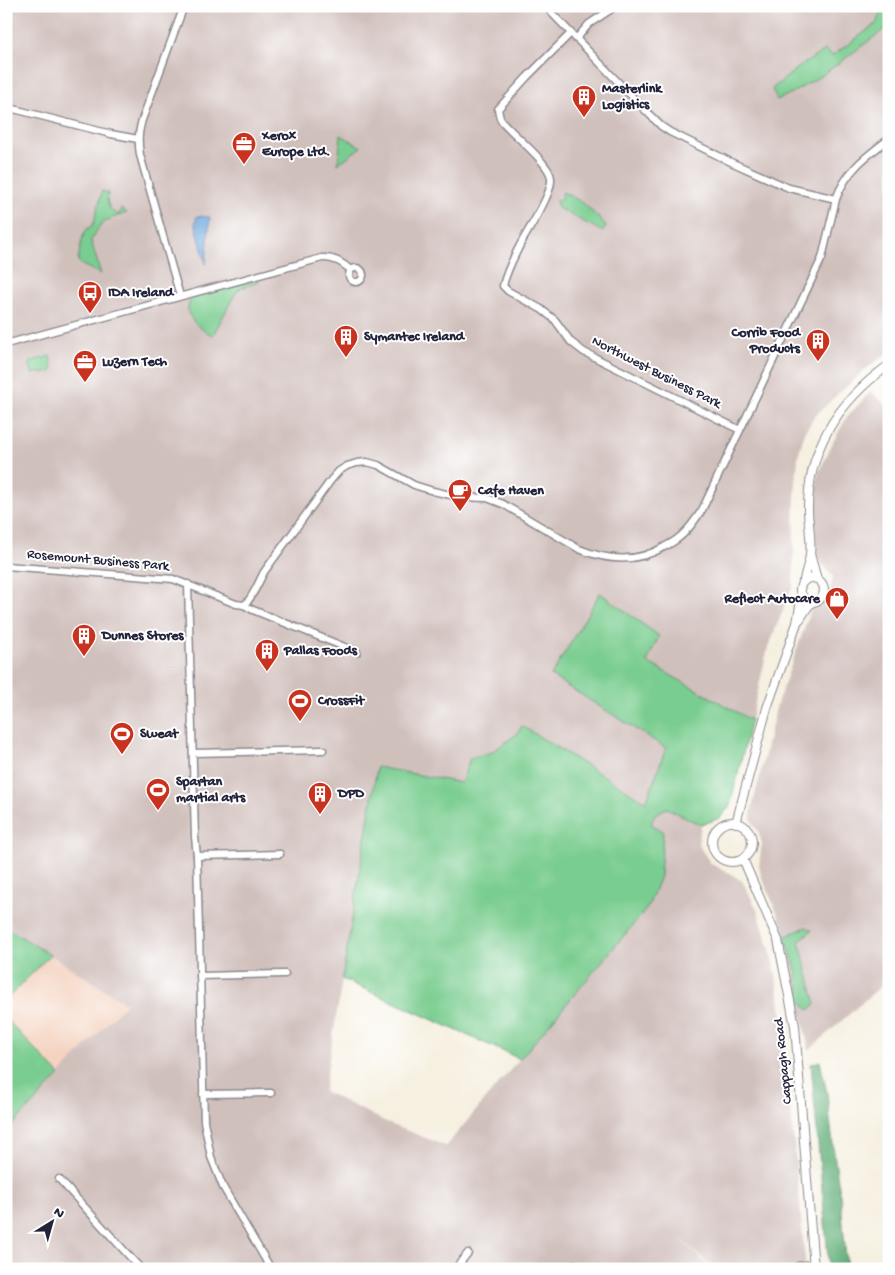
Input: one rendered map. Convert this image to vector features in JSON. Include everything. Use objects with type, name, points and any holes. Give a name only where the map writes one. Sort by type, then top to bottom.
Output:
[{"type":"street","points":[[180,296],[140,155],[138,132],[184,6]]},
{"type":"street","points":[[545,6],[644,109],[670,132],[789,188],[836,199]]},
{"type":"street","points":[[574,36],[616,6]]},
{"type":"street","name":"Northwest Business Park","points":[[574,36],[527,77],[498,109],[501,119],[544,164],[551,177],[550,188],[519,247],[503,286],[508,292],[541,310],[554,320],[571,342],[584,352],[740,430]]},
{"type":"street","points":[[6,107],[111,134],[138,139]]},
{"type":"street","points":[[244,605],[250,600],[264,572],[331,480],[339,471],[357,462],[368,462],[378,465],[414,485],[433,491],[459,496],[487,498],[503,504],[579,549],[592,554],[608,558],[639,558],[673,542],[686,532],[702,510],[822,258],[836,199],[844,182],[856,165],[889,139]]},
{"type":"street","points":[[6,344],[322,258],[329,257],[339,261],[351,270]]},
{"type":"street","points":[[797,623],[813,601],[821,597],[824,590],[822,584],[817,579],[810,554],[808,508],[812,477],[818,454],[827,431],[842,409],[858,390],[889,365]]},
{"type":"street","points":[[736,822],[767,708],[797,623],[802,595],[800,588],[804,581],[810,554]]},
{"type":"street","name":"Rosemount Business Park","points":[[6,566],[173,580],[188,584],[236,604],[244,605],[357,652]]},
{"type":"street","points":[[804,581],[811,578],[817,579]]},
{"type":"street","points":[[188,584],[204,1121],[210,1157],[215,1170],[271,1269]]},
{"type":"street","points":[[802,595],[807,600],[813,601]]},
{"type":"street","points":[[193,753],[323,750]]},
{"type":"street","points":[[736,822],[743,825],[751,835],[751,849],[743,859],[735,862],[721,860],[713,849],[712,843],[715,831],[725,823],[736,822]]},
{"type":"street","points":[[197,856],[280,854]]},
{"type":"street","name":"Cappagh Road","points":[[743,859],[778,940],[795,1026],[814,1266]]},
{"type":"street","points":[[200,976],[285,974]]},
{"type":"street","points":[[203,1094],[271,1093]]},
{"type":"street","points":[[59,1179],[141,1269]]},
{"type":"street","points":[[454,1269],[468,1253]]},
{"type":"street","points":[[798,1266],[814,1266]]},
{"type":"shaded area","points":[[6,6],[839,6],[841,9],[845,6],[889,6],[889,352],[867,368],[838,394],[816,415],[805,431],[798,457],[793,586],[768,647],[751,720],[647,662],[551,676],[666,748],[646,802],[522,726],[518,733],[492,752],[470,758],[461,784],[377,767],[324,1091],[392,1125],[446,1146],[648,907],[651,824],[655,814],[667,808],[701,825],[698,844],[711,864],[742,881],[757,909],[774,963],[781,1007],[806,1269],[714,1269],[672,1232],[712,1269],[16,1269],[6,1259],[6,1132],[126,1003],[6,927],[6,853],[11,846],[6,838]]},
{"type":"shaded area","points":[[871,391],[889,408],[889,976],[883,984],[809,1050],[784,933],[761,875],[759,866],[762,843],[751,819],[751,812],[777,704],[811,610],[829,597],[833,576],[817,559],[814,517],[817,476],[847,417]]},
{"type":"shaded area","points":[[6,838],[127,1003],[60,1075],[6,1019],[6,1000],[50,955],[6,927],[6,853],[11,846]]},
{"type":"green space","points":[[880,6],[889,6],[889,26],[824,74],[777,100],[772,89],[799,67],[825,50],[832,56],[876,24],[880,14]]},
{"type":"green space","points":[[341,135],[361,147],[338,164]]},
{"type":"green space","points":[[102,191],[108,193],[107,200],[112,211],[119,215],[121,209],[127,213],[101,225],[91,241],[101,274],[82,265],[78,261],[83,236],[86,230],[93,225]]},
{"type":"green space","points":[[563,192],[582,202],[606,225],[603,232],[558,208],[556,200],[560,200]]},
{"type":"green space","points":[[258,279],[259,282],[240,288],[235,294],[213,335],[200,328],[190,317],[188,307],[194,297]]},
{"type":"green space","points":[[50,356],[53,371],[32,374],[30,364],[32,361]]},
{"type":"green space","points":[[600,593],[659,636],[647,662],[751,720],[730,806],[720,818],[701,825],[667,808],[655,814],[651,824],[663,831],[660,876],[648,907],[520,1059],[342,979],[377,767],[461,783],[470,758],[492,752],[518,733],[522,726],[646,802],[666,748],[551,676]]},
{"type":"green space","points":[[6,927],[50,955],[6,1000]]},
{"type":"green space","points":[[806,927],[812,930],[799,941],[816,1004],[809,1010],[800,1001],[799,984],[795,968],[784,937]]},
{"type":"green space","points":[[6,1019],[60,1075],[6,1132]]},
{"type":"green space","points":[[820,1061],[827,1093],[841,1201],[847,1269],[829,1269],[811,1064]]},
{"type":"water","points":[[197,216],[210,217],[206,264],[195,223]]},
{"type":"place","name":"Masterlink Logistics","points":[[584,118]]},
{"type":"place","name":"Xerox Europe Ltd.","points":[[244,165]]},
{"type":"place","name":"IDA Ireland","points":[[90,314]]},
{"type":"place","name":"Symantec Ireland","points":[[346,358]]},
{"type":"place","name":"Corrib Food Products","points":[[818,362]]},
{"type":"place","name":"Luzern Tech","points":[[85,383]]},
{"type":"place","name":"Cafe Haven","points":[[460,512]]},
{"type":"place","name":"Reflect Autocare","points":[[837,620]]},
{"type":"place","name":"Dunnes Stores","points":[[84,657]]},
{"type":"place","name":"Pallas Foods","points":[[267,672]]},
{"type":"place","name":"CrossFit","points":[[300,722]]},
{"type":"place","name":"Sweat","points":[[122,755]]},
{"type":"place","name":"Spartan martial arts","points":[[158,811]]},
{"type":"place","name":"DPD","points":[[320,815]]}]
